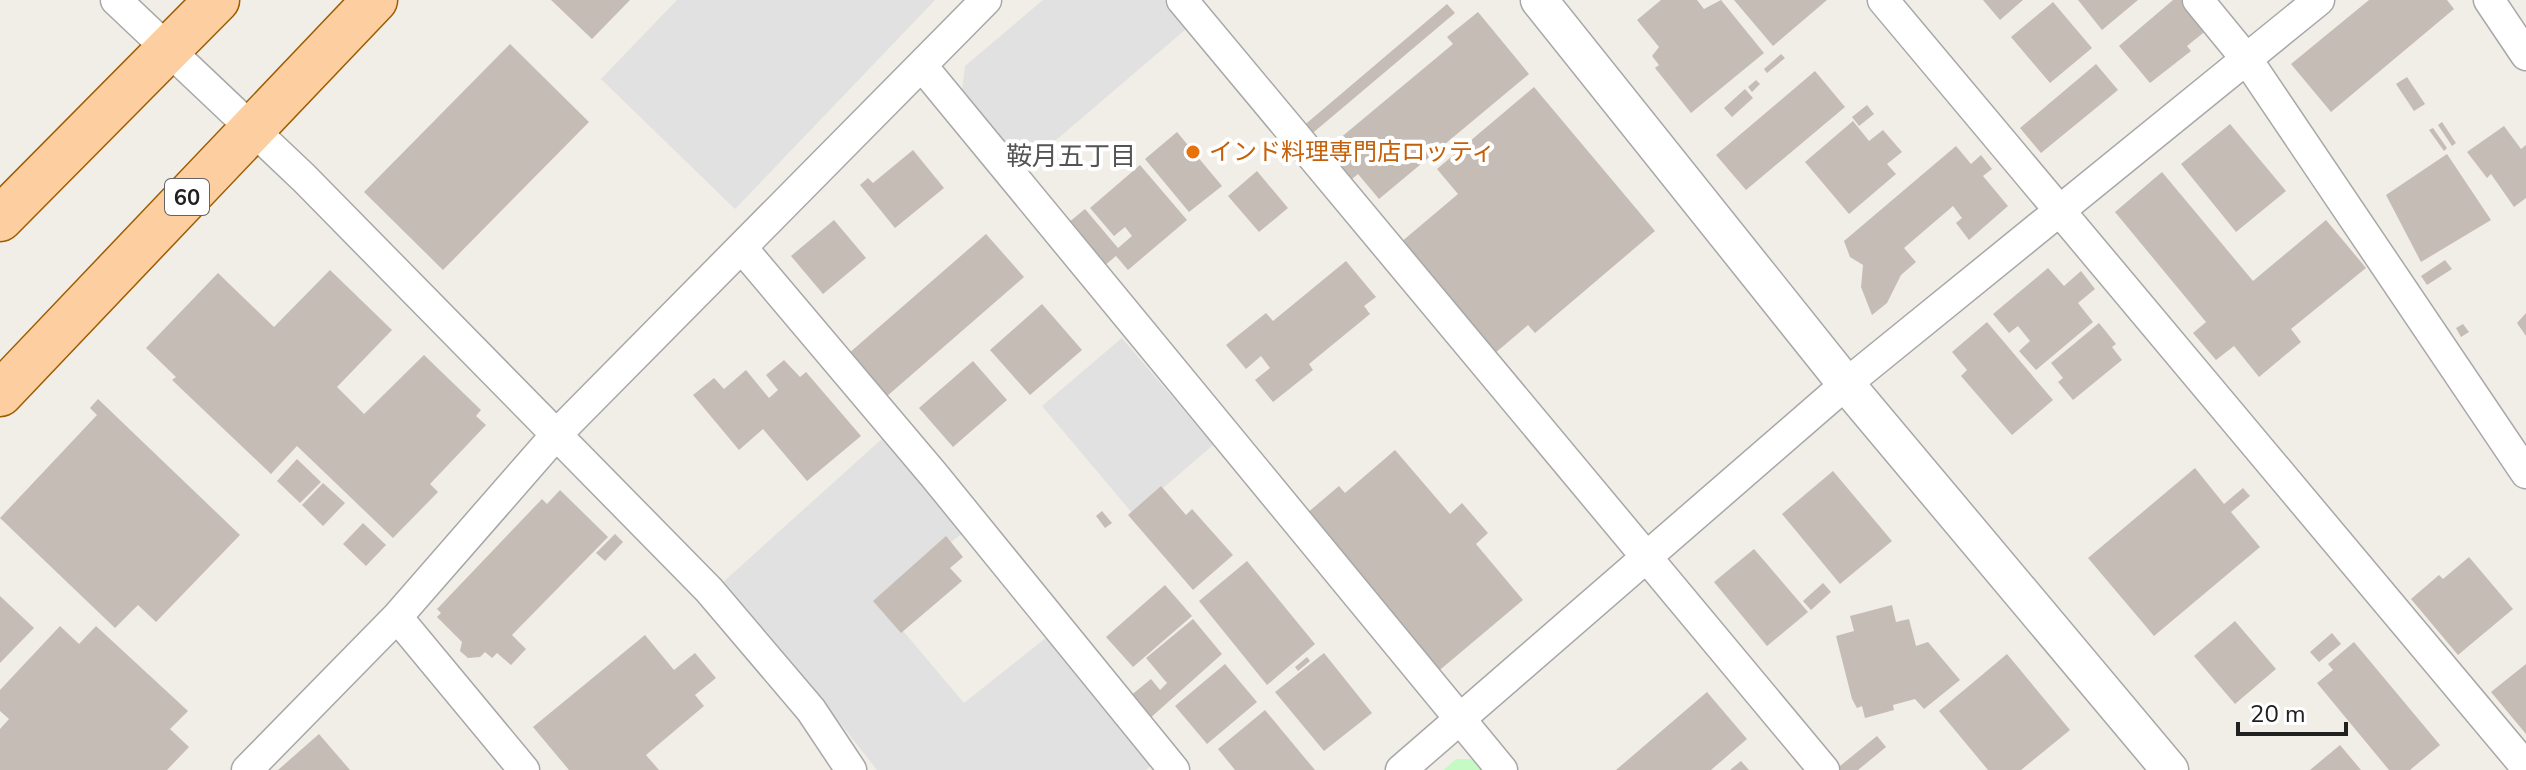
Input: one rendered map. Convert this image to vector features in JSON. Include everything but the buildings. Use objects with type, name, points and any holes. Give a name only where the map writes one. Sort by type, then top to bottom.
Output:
[{"type":"main road","points":[[0,219],[217,0]]},
{"type":"main road","name":"60","points":[[0,394],[375,0]]},
{"type":"street","points":[[116,0],[252,128],[709,590],[811,710],[851,770]]},
{"type":"street","points":[[247,770],[397,617],[555,436],[986,0]]},
{"type":"street","points":[[1182,0],[1824,770]]},
{"type":"street","points":[[1539,0],[1846,384],[2170,770]]},
{"type":"street","points":[[1883,0],[2526,767]]},
{"type":"street","points":[[2198,0],[2248,61],[2526,473]]},
{"type":"street","points":[[1401,770],[1846,384],[2058,209],[2248,61],[2319,0]]},
{"type":"street","points":[[2489,0],[2526,55]]},
{"type":"street","points":[[922,66],[1502,770]]},
{"type":"street","points":[[742,248],[933,474],[1174,770]]},
{"type":"street","points":[[397,617],[524,770]]},
{"type":"green space","points":[[1456,759],[1477,759],[1486,770],[1444,770]]},
{"type":"shaded area","points":[[677,0],[935,0],[735,209],[601,79]]},
{"type":"shaded area","points":[[1043,0],[1164,0],[1186,29],[1021,170],[961,98],[965,66]]},
{"type":"shaded area","points":[[1122,338],[1213,445],[1133,514],[1042,406]]},
{"type":"shaded area","points":[[884,437],[963,533],[876,599],[964,703],[1047,637],[1154,763],[1146,770],[877,770],[822,700],[721,584]]},
{"type":"place","name":"インド料理専門店ロッティ","points":[[1193,152]]},
{"type":"district","name":"鞍月五丁目","points":[[1071,156]]}]
